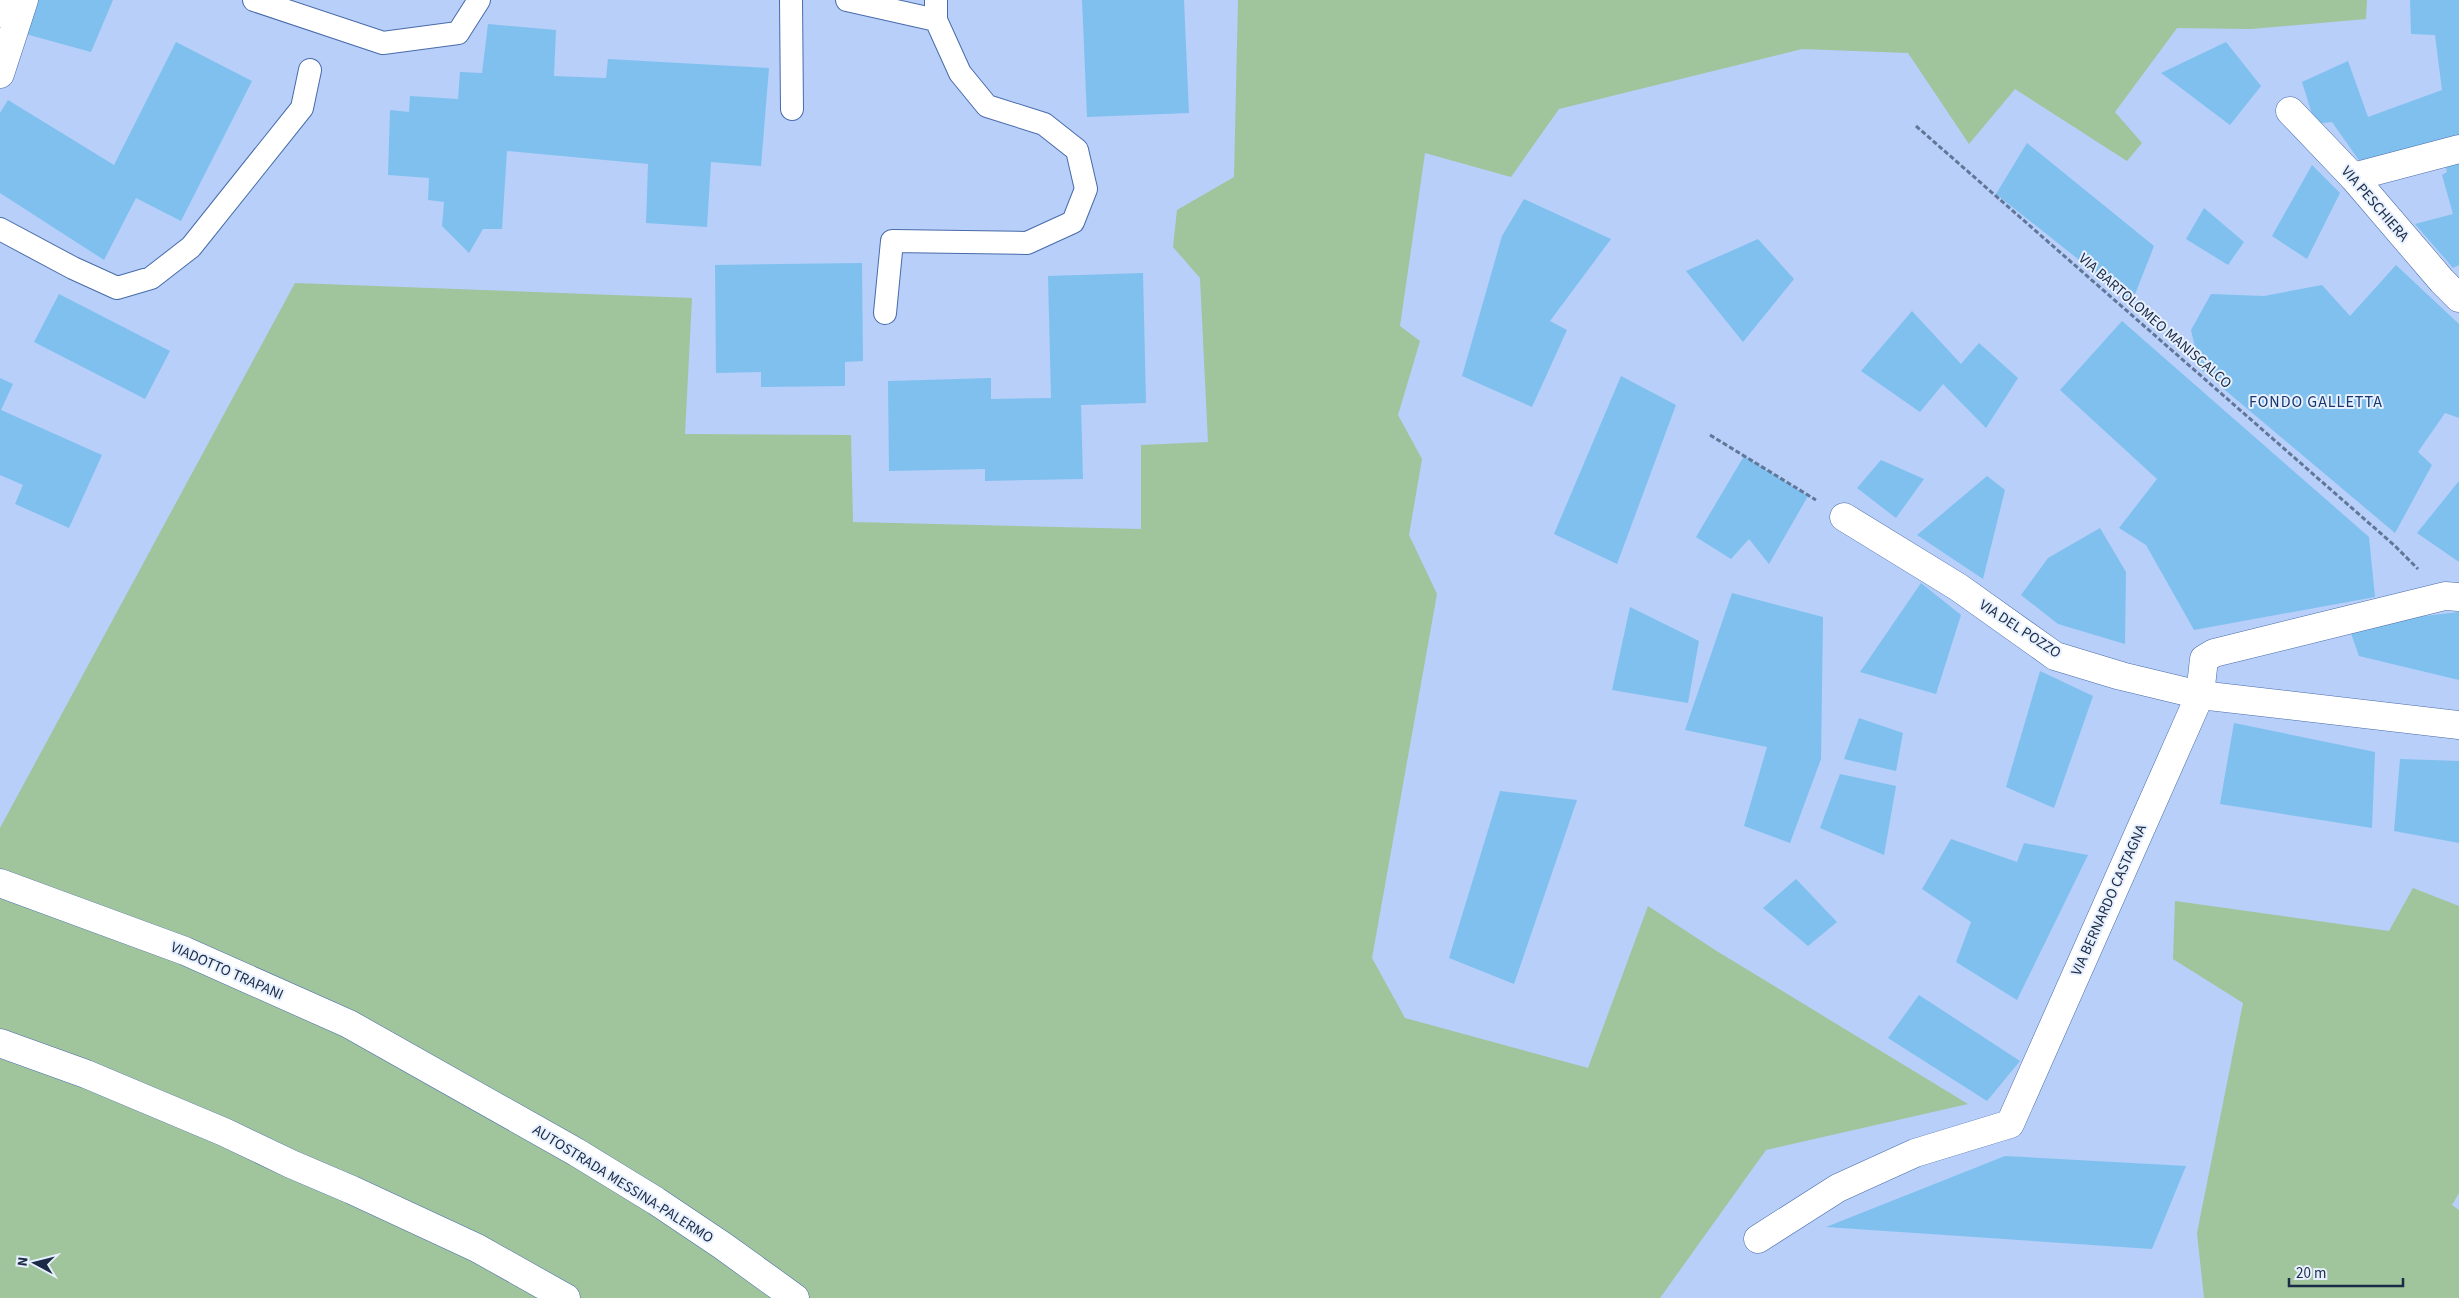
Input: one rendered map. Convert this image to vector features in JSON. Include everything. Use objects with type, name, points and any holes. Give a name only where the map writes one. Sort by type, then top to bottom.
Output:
[{"type":"main road","points":[[0,13],[4,0]]},
{"type":"main road","points":[[0,74],[24,0]]},
{"type":"main road","name":"VIA PESCHIERA","points":[[2290,111],[2453,285]]},
{"type":"main road","points":[[2353,177],[2459,149]]},
{"type":"main road","name":"VIA DEL POZZO","points":[[1844,517],[1958,588],[2055,656],[2121,676],[2200,695],[2459,725]]},
{"type":"main road","name":"VIA BERNARDO CASTAGNA","points":[[1758,1239],[1838,1188],[1916,1153],[2010,1124],[2200,695],[2204,659],[2214,652],[2452,596]]},
{"type":"main road","name":"VIADOTTO TRAPANI","points":[[0,883],[185,951],[349,1024],[446,1078]]},
{"type":"main road","points":[[0,1042],[155,1102],[477,1248],[566,1298]]},
{"type":"main road","name":"AUTOSTRADA MESSINA-PALERMO","points":[[446,1078],[576,1152],[656,1201],[795,1298]]},
{"type":"lane","points":[[254,0],[383,43],[458,33],[479,0]]},
{"type":"lane","points":[[791,0],[792,109]]},
{"type":"lane","points":[[847,0],[936,10],[960,73],[987,106],[1044,124],[1077,150],[1086,189],[1073,222],[1027,243],[892,241],[884,314]]},
{"type":"lane","points":[[0,230],[73,268],[117,288],[152,278],[192,247],[302,108],[310,70]]},
{"type":"path","name":"VIA BARTOLOMEO MANISCALCO","points":[[1916,126],[2452,596]]},
{"type":"path","points":[[1710,435],[1844,517]]},
{"type":"green space","points":[[1238,0],[2367,0],[2366,19],[2251,29],[2177,28],[2115,112],[2142,143],[2127,161],[2015,89],[1969,144],[1908,53],[1802,49],[1559,109],[1511,177],[1425,153],[1400,326],[1420,341],[1398,415],[1422,459],[1409,535],[1437,594],[1372,958],[1405,1018],[1588,1068],[1648,906],[1715,950],[1968,1104],[1766,1150],[1660,1298],[0,1298],[0,828],[295,283],[692,298],[685,434],[851,435],[853,522],[1141,529],[1141,445],[1208,442],[1200,278],[1173,247],[1177,210],[1234,177]]},
{"type":"green space","points":[[2413,888],[2459,906],[2459,1193],[2452,1205],[2459,1210],[2459,1298],[2204,1298],[2197,1233],[2243,1003],[2173,959],[2175,901],[2389,931]]},
{"type":"building","points":[[33,0],[113,0],[91,52],[22,33]]},
{"type":"building","points":[[1082,0],[1184,0],[1189,113],[1087,117]]},
{"type":"building","points":[[2410,0],[2459,0],[2459,143],[2363,166],[2332,122],[2315,124],[2302,82],[2348,61],[2368,117],[2442,90],[2435,35],[2411,34]]},
{"type":"building","points":[[488,24],[556,30],[554,76],[606,78],[608,59],[769,68],[761,166],[711,162],[707,227],[646,223],[648,164],[507,151],[502,229],[483,229],[469,253],[442,226],[444,202],[428,200],[429,178],[388,175],[390,110],[409,112],[410,96],[458,99],[460,72],[482,73]]},
{"type":"building","points":[[176,42],[252,81],[181,221],[136,198],[104,260],[0,193],[0,113],[8,100],[114,165]]},
{"type":"building","points":[[2226,42],[2261,86],[2230,125],[2161,73]]},
{"type":"building","points":[[2027,143],[2154,246],[2132,302],[1996,194]]},
{"type":"building","points":[[2459,154],[2459,265],[2453,268],[2415,224],[2453,214],[2442,175],[2447,172],[2444,158]]},
{"type":"building","points":[[2312,165],[2340,193],[2307,259],[2272,236]]},
{"type":"building","points":[[1524,199],[1611,239],[1550,321],[1567,330],[1532,407],[1462,376],[1502,236]]},
{"type":"building","points":[[2204,208],[2244,242],[2228,265],[2186,239]]},
{"type":"building","points":[[1758,239],[1794,279],[1743,342],[1686,271]]},
{"type":"building","points":[[862,263],[863,361],[845,362],[845,386],[761,387],[761,372],[716,373],[715,265]]},
{"type":"building","points":[[2396,265],[2459,324],[2459,418],[2445,413],[2418,452],[2432,465],[2395,533],[2200,369],[2191,330],[2211,294],[2264,296],[2322,285],[2350,316]]},
{"type":"building","points":[[1143,273],[1146,403],[1081,405],[1083,479],[985,481],[985,469],[889,471],[888,381],[991,378],[991,399],[1051,398],[1048,276]]},
{"type":"building","points":[[59,294],[170,351],[145,399],[34,342]]},
{"type":"building","points":[[1912,311],[1961,364],[1979,343],[2018,378],[1986,428],[1943,384],[1920,412],[1861,371]]},
{"type":"building","points":[[2122,321],[2369,537],[2375,597],[2194,630],[2146,545],[2119,528],[2157,479],[2060,390]]},
{"type":"building","points":[[1621,376],[1676,405],[1617,564],[1554,534]]},
{"type":"building","points":[[0,378],[13,384],[1,410],[102,455],[69,528],[15,504],[23,485],[0,475]]},
{"type":"building","points":[[1744,456],[1808,496],[1769,564],[1749,539],[1731,559],[1696,537]]},
{"type":"building","points":[[1881,460],[1924,479],[1896,518],[1857,488]]},
{"type":"building","points":[[1987,476],[2005,490],[1983,579],[1917,535]]},
{"type":"building","points":[[2459,481],[2459,562],[2417,533]]},
{"type":"building","points":[[2100,528],[2126,572],[2125,644],[2058,624],[2021,595],[2048,558]]},
{"type":"building","points":[[1921,583],[1961,615],[1936,694],[1860,672]]},
{"type":"building","points":[[1732,593],[1823,617],[1821,759],[1790,843],[1744,826],[1767,747],[1685,730]]},
{"type":"building","points":[[1630,607],[1699,641],[1688,703],[1612,690]]},
{"type":"building","points":[[2459,612],[2459,680],[2359,656],[2348,625]]},
{"type":"building","points":[[2040,671],[2093,696],[2054,808],[2006,787]]},
{"type":"building","points":[[1859,718],[1903,733],[1896,771],[1844,759]]},
{"type":"building","points":[[2234,723],[2375,752],[2372,828],[2220,804]]},
{"type":"building","points":[[2400,759],[2459,761],[2459,843],[2394,831]]},
{"type":"building","points":[[1840,774],[1896,786],[1884,855],[1820,828]]},
{"type":"building","points":[[1500,791],[1577,800],[1514,984],[1449,958]]},
{"type":"building","points":[[1951,839],[2017,862],[2024,843],[2088,855],[2017,1000],[1956,962],[1971,922],[1922,889]]},
{"type":"building","points":[[1796,879],[1837,922],[1808,946],[1763,908]]},
{"type":"building","points":[[1919,995],[2020,1061],[1987,1101],[1888,1038]]},
{"type":"building","points":[[2005,1156],[2186,1166],[2152,1249],[1826,1227]]},
{"type":"district","name":"FONDO GALLETTA","points":[[2316,402]]}]
